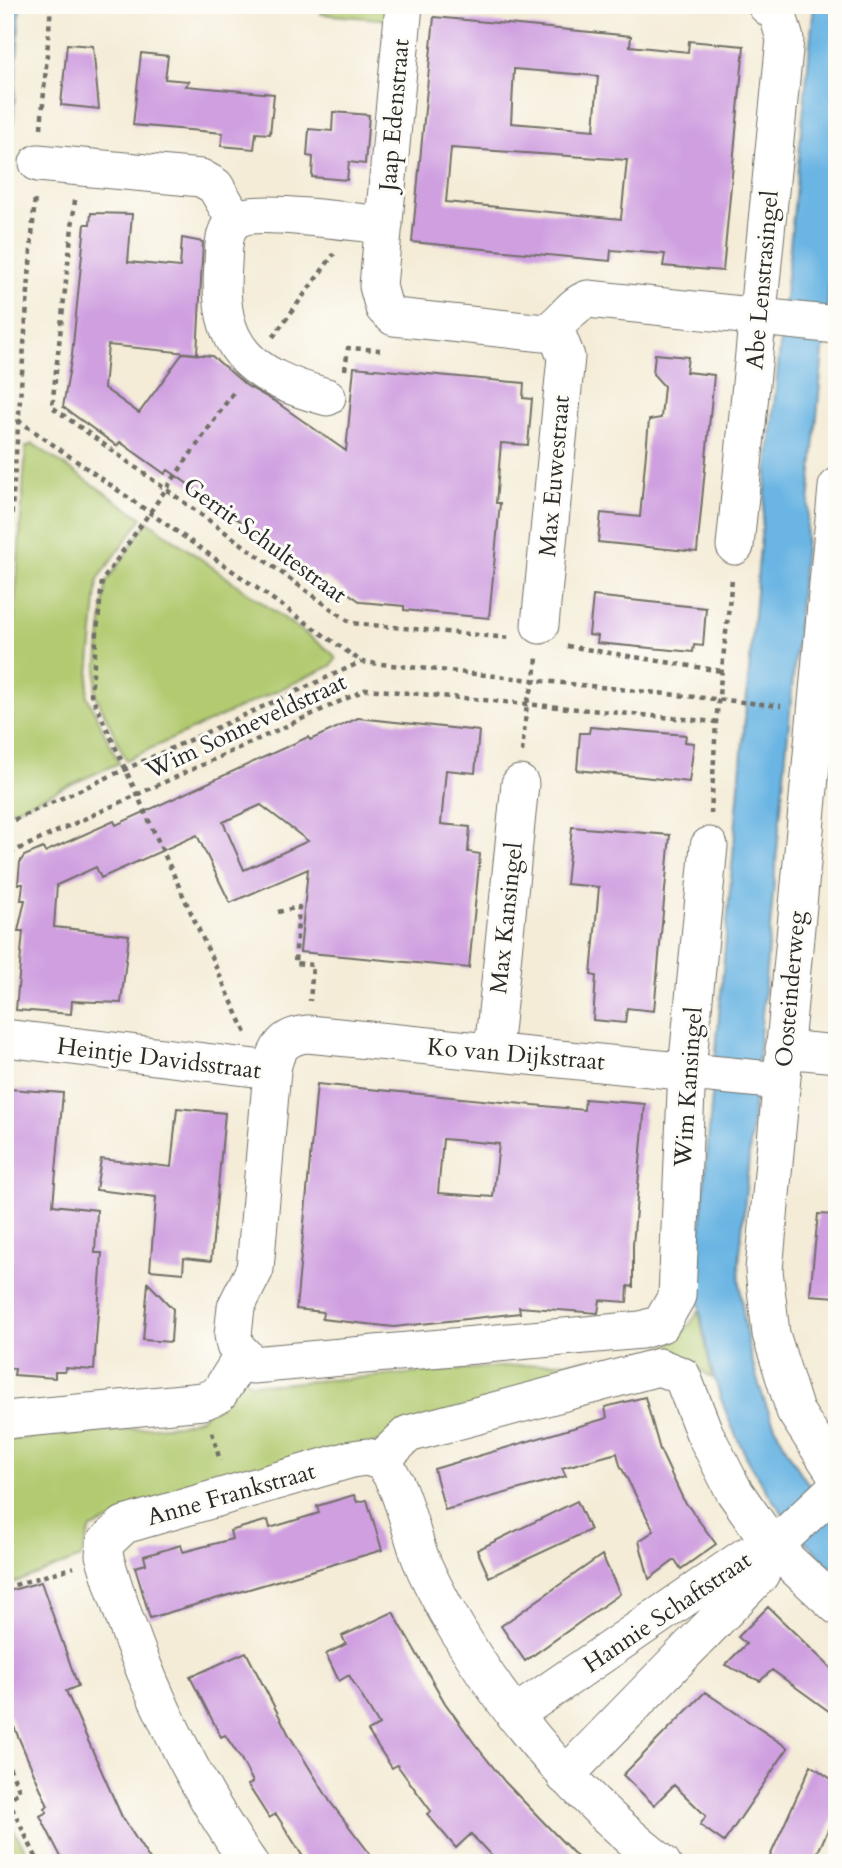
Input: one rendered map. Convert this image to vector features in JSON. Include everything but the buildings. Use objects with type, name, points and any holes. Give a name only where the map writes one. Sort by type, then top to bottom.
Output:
[{"type":"street","name":"Jaap Edenstraat","points":[[370,224],[404,5]]},
{"type":"street","name":"Abe Lenstrasingel","points":[[736,546],[770,319],[785,39],[772,10]]},
{"type":"street","points":[[38,163],[201,178],[215,186],[235,220]]},
{"type":"street","points":[[327,397],[296,389],[253,365],[230,335],[220,298],[224,242],[227,231],[235,220],[259,214],[370,224],[379,297],[384,308],[394,317],[533,333],[555,328],[570,309],[587,299],[833,325]]},
{"type":"street","name":"Max Euwestraat","points":[[539,633],[565,357],[555,328]]},
{"type":"street","name":"Oosteinderweg","points":[[837,487],[825,736],[776,1070],[764,1270],[771,1334],[796,1411],[837,1476]]},
{"type":"street","name":"Max Kansingel","points":[[493,1052],[520,784]]},
{"type":"street","name":"Wim Kansingel","points":[[242,1357],[253,1365],[267,1366],[641,1331],[661,1324],[677,1296],[697,1072],[709,846]]},
{"type":"street","points":[[261,1069],[285,1041],[308,1034]]},
{"type":"street","name":"Ko van Dijkstraat","points":[[308,1034],[697,1072],[776,1070],[837,1054]]},
{"type":"street","name":"Heintje Davidsstraat","points":[[5,1038],[261,1069],[255,1269],[236,1307],[233,1335],[235,1346],[242,1357]]},
{"type":"street","points":[[5,1420],[203,1401],[218,1395],[242,1357]]},
{"type":"street","points":[[662,1863],[565,1776],[484,1674],[422,1561],[392,1474],[380,1461],[408,1434],[649,1367],[671,1369],[682,1376],[704,1432],[734,1491],[782,1539],[837,1606]]},
{"type":"street","name":"Anne Frankstraat","points":[[104,1555],[105,1543],[124,1525],[352,1459],[367,1457],[380,1461]]},
{"type":"street","points":[[782,1539],[837,1487]]},
{"type":"street","name":"Hannie Schaftstraat","points":[[514,1715],[746,1556],[782,1539]]},
{"type":"street","name":"Hannie Schaftstraat","points":[[565,1776],[760,1575],[782,1539]]},
{"type":"street","points":[[104,1555],[125,1628],[153,1695],[188,1767],[249,1863]]},
{"type":"path","points":[[5,604],[51,5]]},
{"type":"path","name":"Gerrit Schultestraat","points":[[78,166],[52,407],[351,623],[539,633],[721,671]]},
{"type":"path","points":[[261,1069],[139,794],[91,694],[102,581],[253,365],[370,224]]},
{"type":"path","points":[[327,397],[342,392],[348,348],[382,350]]},
{"type":"path","name":"Gerrit Schultestraat","points":[[18,420],[362,662]]},
{"type":"path","points":[[709,846],[718,699],[736,546]]},
{"type":"path","points":[[520,784],[527,703],[535,678],[539,633]]},
{"type":"path","points":[[362,662],[783,706]]},
{"type":"path","name":"Wim Sonneveldstraat","points":[[5,824],[362,662]]},
{"type":"path","name":"Wim Sonneveldstraat","points":[[5,892],[8,854],[367,689],[716,722]]},
{"type":"path","points":[[278,912],[299,907],[295,963],[313,965],[308,1034]]},
{"type":"path","points":[[203,1401],[229,1494]]},
{"type":"path","points":[[5,1588],[104,1555]]},
{"type":"path","points":[[5,1758],[20,1791],[8,1800],[39,1863]]},
{"type":"green space","points":[[322,5],[392,5],[390,20],[321,14]]},
{"type":"green space","points":[[33,444],[142,518],[98,579],[87,696],[119,763],[11,811],[5,807],[5,754],[26,447]]},
{"type":"green space","points":[[148,521],[331,652],[336,659],[331,666],[126,760],[95,693],[106,583]]},
{"type":"green space","points":[[699,1311],[712,1378],[674,1351],[659,1354],[380,1442],[161,1502],[91,1528],[81,1558],[5,1586],[5,1440],[178,1425],[201,1418],[242,1377],[250,1383],[276,1384],[641,1356],[660,1350],[675,1340]]},
{"type":"green space","points":[[5,1815],[33,1863],[5,1863]]},
{"type":"water","points":[[8,5],[20,5],[5,256],[5,55]]},
{"type":"water","points":[[814,5],[837,5],[837,199],[739,1265],[742,1302],[754,1370],[778,1433],[794,1463],[837,1521],[837,1573],[806,1542],[779,1508],[755,1472],[736,1435],[708,1354],[697,1268],[759,557]]}]
